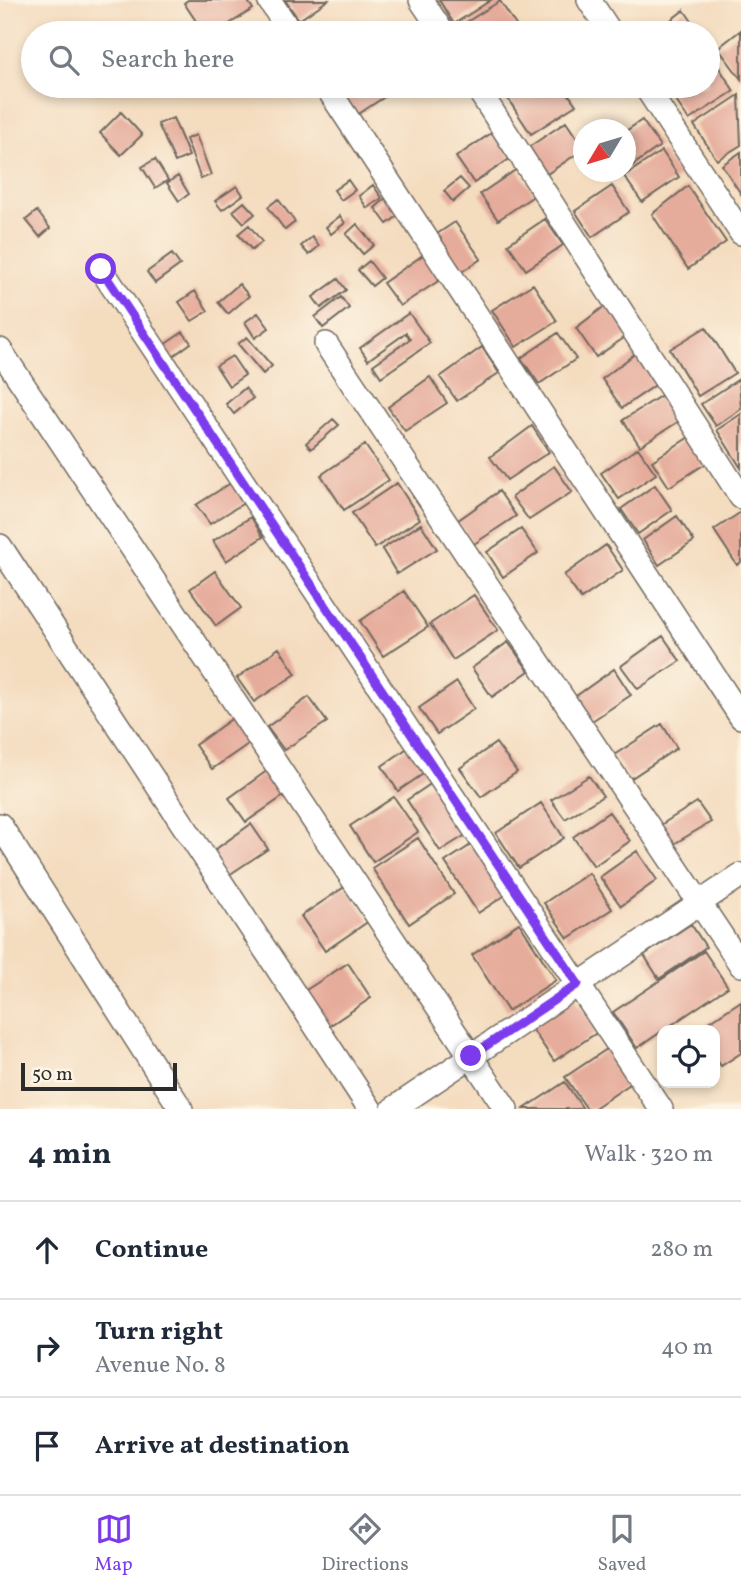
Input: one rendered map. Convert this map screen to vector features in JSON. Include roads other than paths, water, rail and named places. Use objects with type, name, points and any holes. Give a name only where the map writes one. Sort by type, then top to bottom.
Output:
[{"type":"street","points":[[269,0],[283,21]]},
{"type":"street","points":[[421,0],[435,21]]},
{"type":"street","points":[[589,0],[603,21]]},
{"type":"street","points":[[334,98],[741,717]]},
{"type":"street","points":[[485,98],[741,497]]},
{"type":"street","points":[[653,98],[741,233]]},
{"type":"street","points":[[101,269],[661,1109]]},
{"type":"street","points":[[326,344],[741,965]]},
{"type":"street","points":[[0,350],[506,1109]]},
{"type":"street","points":[[0,546],[370,1109]]},
{"type":"street","points":[[0,825],[181,1109]]},
{"type":"street","points":[[393,1109],[741,875]]}]
